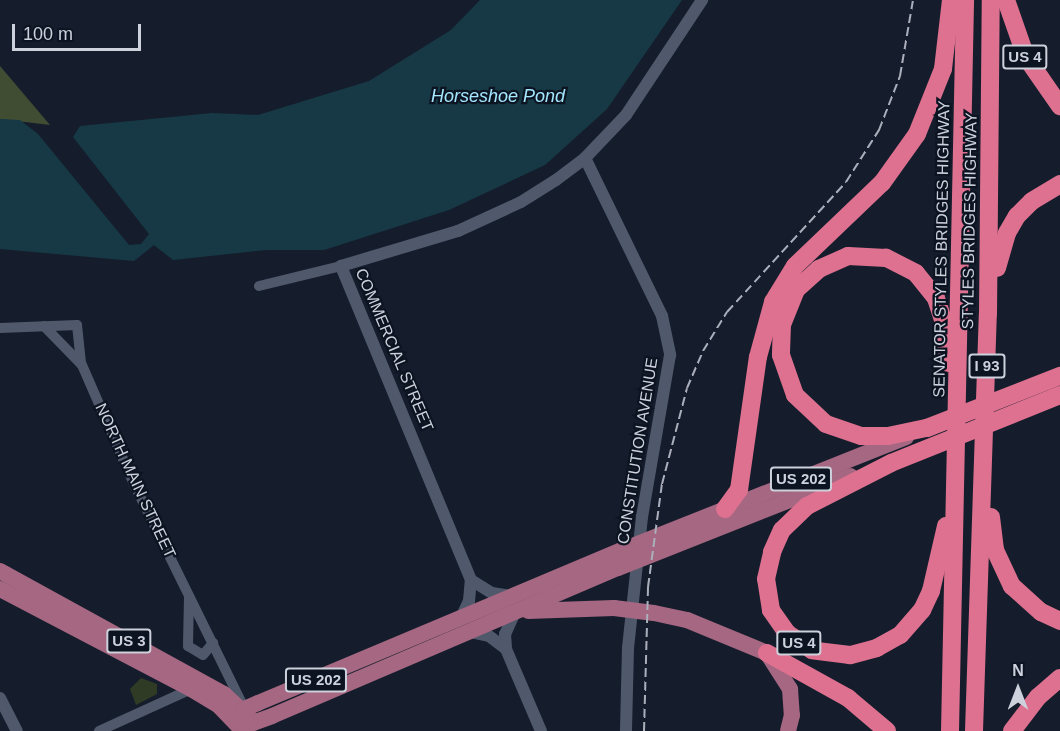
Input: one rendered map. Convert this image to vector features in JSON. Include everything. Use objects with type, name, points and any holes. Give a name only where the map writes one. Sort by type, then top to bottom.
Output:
[{"type":"highway","points":[[725,509],[739,490],[758,357],[773,302],[795,266],[882,183],[917,134],[943,69],[951,0]]},
{"type":"highway","name":"SENATOR STYLES BRIDGES HIGHWAY","points":[[954,498],[947,446],[964,0]]},
{"type":"highway","name":"STYLES BRIDGES HIGHWAY","points":[[974,731],[988,314],[991,0]]},
{"type":"highway","name":"US 4","points":[[1006,0],[1026,57],[1060,106]]},
{"type":"highway","points":[[988,314],[1007,233],[1032,201],[1060,184]]},
{"type":"highway","points":[[947,446],[948,406],[945,326],[940,308],[927,285],[909,268],[873,255],[848,256],[819,268],[796,290],[782,324],[781,355],[795,395],[817,418],[853,434],[888,436],[933,426],[1000,400],[1060,376]]},
{"type":"highway","points":[[891,463],[947,446],[999,420],[1060,395]]},
{"type":"highway","points":[[1034,406],[1060,402]]},
{"type":"highway","name":"US 4","points":[[891,463],[807,506],[790,520],[776,543],[767,571],[769,601],[781,626],[803,646],[821,652],[850,655],[876,648],[906,630],[931,591],[954,498]]},
{"type":"highway","points":[[984,469],[1002,569],[1025,601],[1060,621]]},
{"type":"highway","name":"I 93","points":[[950,731],[954,498]]},
{"type":"highway","points":[[767,653],[848,698],[887,731]]},
{"type":"highway","points":[[1012,731],[1038,697],[1060,678]]},
{"type":"main road","name":"US 202","points":[[675,537],[725,509],[933,426]]},
{"type":"main road","name":"US 202","points":[[247,723],[390,657],[619,559],[675,537],[891,463]]},
{"type":"main road","name":"US 3","points":[[0,571],[173,665],[247,723]]},
{"type":"main road","name":"US 3","points":[[0,589],[191,689],[247,723]]},
{"type":"main road","points":[[513,604],[614,608],[665,615],[710,628],[767,653],[790,689],[792,715],[788,731]]},
{"type":"street","name":"COMMERCIAL STREET","points":[[471,579],[340,266],[412,246],[490,218],[521,202],[585,158],[639,99],[702,0]]},
{"type":"street","name":"CONSTITUTION AVENUE","points":[[585,158],[662,316],[670,355],[642,517],[628,648],[626,731]]},
{"type":"street","points":[[259,286],[340,266]]},
{"type":"street","name":"NORTH MAIN STREET","points":[[44,326],[77,325],[81,365]]},
{"type":"street","points":[[0,328],[44,326]]},
{"type":"street","name":"NORTH MAIN STREET","points":[[44,326],[81,365],[189,597],[213,643],[247,723]]},
{"type":"street","points":[[471,579],[513,604],[505,634],[506,649],[541,731]]},
{"type":"street","points":[[471,579],[470,601],[464,625],[489,636],[506,649]]},
{"type":"street","name":"NORTH MAIN STREET","points":[[189,597],[188,646],[203,655],[213,643]]},
{"type":"street","points":[[99,731],[191,689]]},
{"type":"street","points":[[0,698],[16,731]]},
{"type":"green space","points":[[0,66],[50,125],[0,119]]},
{"type":"green space","points":[[141,678],[157,684],[157,694],[136,705],[130,689]]},
{"type":"water","name":"Horseshoe Pond","points":[[480,0],[682,0],[607,109],[545,165],[449,210],[324,250],[266,250],[173,260],[154,245],[134,261],[0,249],[0,119],[20,120],[38,134],[129,245],[141,244],[149,234],[73,137],[80,126],[212,113],[258,115],[369,81],[451,30]]},
{"type":"railway","points":[[644,731],[648,587],[662,484],[687,388],[703,351],[727,312],[846,182],[879,130],[900,76],[913,0]]}]
